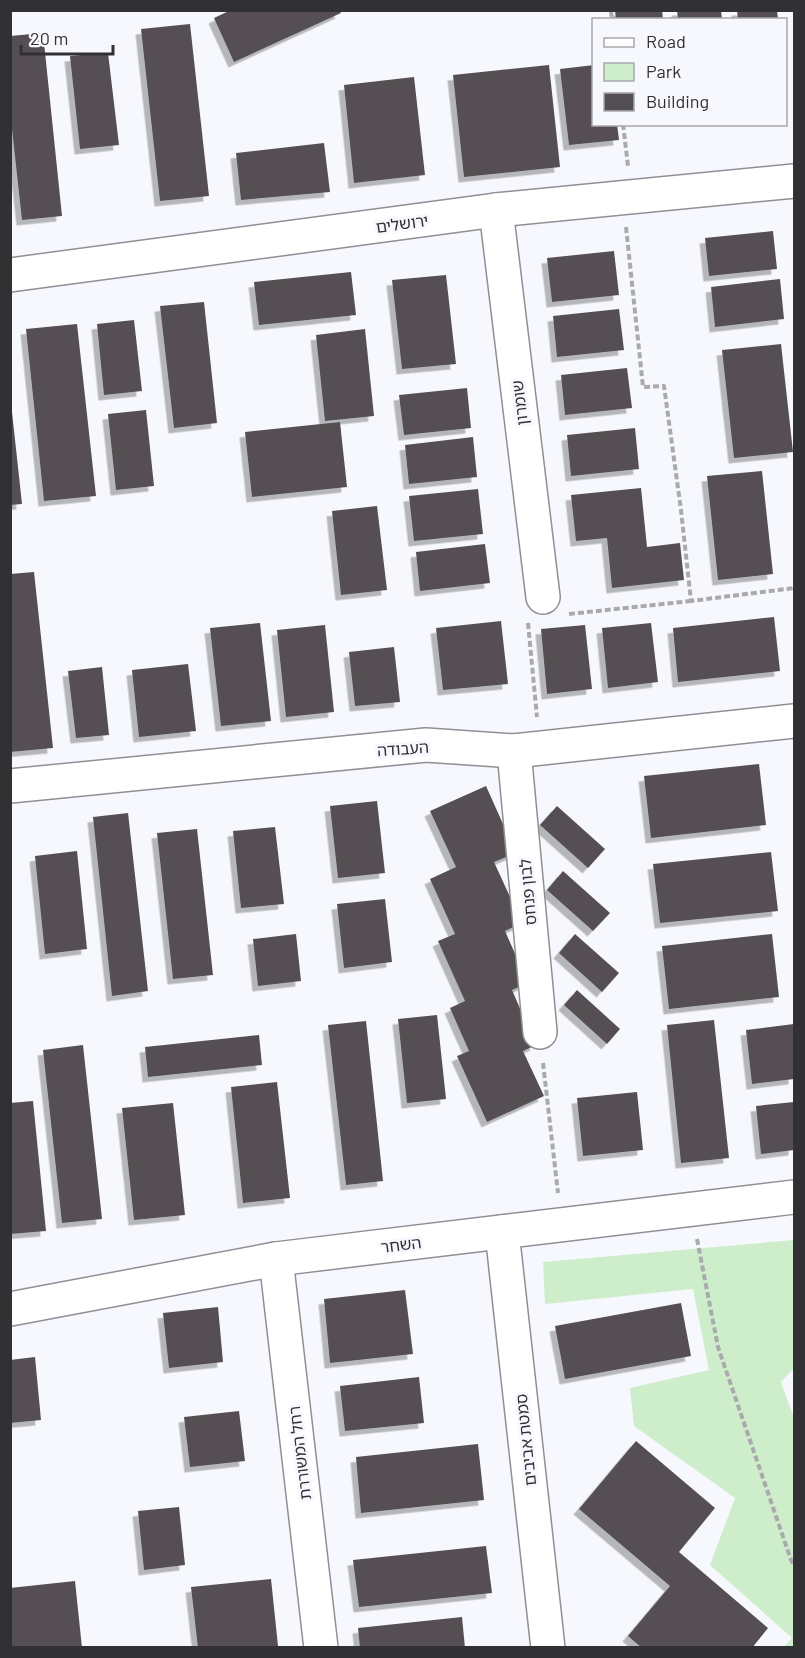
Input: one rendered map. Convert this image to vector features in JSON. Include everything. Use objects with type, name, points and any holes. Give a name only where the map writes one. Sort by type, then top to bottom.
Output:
[{"type":"street","name":"ירושלים","points":[[10,276],[496,210],[795,181]]},
{"type":"street","name":"שומרון","points":[[496,210],[553,606]]},
{"type":"street","name":"העבודה","points":[[10,786],[426,745],[527,750],[795,721]]},
{"type":"street","name":"לבון פנחס","points":[[527,750],[540,1032]]},
{"type":"street","name":"השחר","points":[[10,1309],[276,1259],[795,1197]]},
{"type":"street","name":"סמטת אביבים","points":[[502,1232],[548,1647]]},
{"type":"street","name":"רחל המשוררת","points":[[276,1259],[321,1647]]},
{"type":"path","points":[[623,126],[643,387],[664,386],[691,601]]},
{"type":"path","points":[[527,750],[528,619],[553,606],[691,601],[795,588]]},
{"type":"path","points":[[540,1032],[561,1225]]},
{"type":"path","points":[[691,1209],[718,1347],[791,1560],[795,1565]]},
{"type":"green space","points":[[794,1240],[794,1368],[781,1382],[794,1418],[794,1647],[783,1648],[792,1638],[710,1565],[735,1498],[634,1426],[630,1388],[709,1370],[693,1289],[545,1304],[543,1262]]},
{"type":"building","points":[[231,10],[339,10],[341,13],[234,62],[214,18]]},
{"type":"building","points":[[615,10],[662,10],[663,18],[616,18]]},
{"type":"building","points":[[677,10],[721,10],[722,18],[678,18]]},
{"type":"building","points":[[737,10],[777,10],[778,18],[738,18]]},
{"type":"building","points":[[190,24],[209,196],[160,201],[141,29]]},
{"type":"building","points":[[43,33],[62,216],[22,220],[10,111],[10,36]]},
{"type":"building","points":[[108,53],[119,145],[80,149],[70,56]]},
{"type":"building","points":[[549,65],[560,167],[464,177],[453,75]]},
{"type":"building","points":[[592,65],[592,126],[617,126],[619,140],[569,145],[560,69]]},
{"type":"building","points":[[414,77],[425,175],[354,183],[344,85]]},
{"type":"building","points":[[324,143],[330,192],[241,200],[236,153]]},
{"type":"building","points":[[773,231],[777,269],[709,276],[705,238]]},
{"type":"building","points":[[614,251],[619,295],[552,302],[547,258]]},
{"type":"building","points":[[351,272],[356,315],[259,325],[254,282]]},
{"type":"building","points":[[446,275],[456,364],[402,369],[392,280]]},
{"type":"building","points":[[780,279],[784,319],[715,327],[711,287]]},
{"type":"building","points":[[204,302],[217,423],[174,428],[160,306]]},
{"type":"building","points":[[619,309],[624,350],[557,357],[553,316]]},
{"type":"building","points":[[134,320],[142,391],[104,395],[97,324]]},
{"type":"building","points":[[77,324],[96,496],[44,501],[26,329]]},
{"type":"building","points":[[365,329],[374,416],[325,421],[316,335]]},
{"type":"building","points":[[781,344],[793,452],[734,458],[722,350]]},
{"type":"building","points":[[627,368],[632,408],[565,415],[561,375]]},
{"type":"building","points":[[467,388],[471,428],[404,435],[399,395]]},
{"type":"building","points":[[146,410],[154,486],[116,490],[108,414]]},
{"type":"building","points":[[10,412],[12,412],[22,504],[10,505]]},
{"type":"building","points":[[340,422],[347,487],[252,497],[245,432]]},
{"type":"building","points":[[635,428],[639,469],[571,476],[567,435]]},
{"type":"building","points":[[473,437],[477,477],[409,484],[405,445]]},
{"type":"building","points":[[762,471],[773,574],[718,580],[707,476]]},
{"type":"building","points":[[641,488],[647,547],[680,543],[684,580],[612,588],[607,538],[576,541],[571,495]]},
{"type":"building","points":[[478,489],[483,534],[414,541],[409,496]]},
{"type":"building","points":[[377,506],[387,590],[341,595],[332,511]]},
{"type":"building","points":[[485,544],[490,583],[420,591],[416,552]]},
{"type":"building","points":[[34,572],[53,748],[10,752],[10,574]]},
{"type":"building","points":[[774,617],[780,671],[678,682],[673,628]]},
{"type":"building","points":[[501,621],[508,684],[443,690],[436,628]]},
{"type":"building","points":[[260,623],[271,721],[221,726],[210,628]]},
{"type":"building","points":[[651,623],[658,682],[608,688],[602,628]]},
{"type":"building","points":[[325,625],[334,712],[286,717],[277,630]]},
{"type":"building","points":[[585,625],[592,689],[547,694],[541,629]]},
{"type":"building","points":[[394,647],[400,702],[355,706],[349,652]]},
{"type":"building","points":[[188,664],[196,731],[139,737],[132,670]]},
{"type":"building","points":[[102,667],[109,735],[76,738],[68,671]]},
{"type":"building","points":[[759,764],[766,825],[651,838],[644,776]]},
{"type":"building","points":[[486,786],[516,853],[494,862],[522,923],[505,931],[528,983],[512,990],[536,1045],[523,1051],[544,1096],[487,1122],[457,1056],[469,1051],[450,1008],[465,1001],[438,941],[455,934],[430,879],[456,867],[430,811]]},
{"type":"building","points":[[377,801],[385,873],[338,878],[330,806]]},
{"type":"building","points":[[557,806],[605,849],[588,868],[540,825]]},
{"type":"building","points":[[128,813],[148,991],[112,996],[93,817]]},
{"type":"building","points":[[275,827],[284,904],[241,908],[233,831]]},
{"type":"building","points":[[197,829],[213,975],[173,979],[157,833]]},
{"type":"building","points":[[77,851],[87,949],[45,954],[35,856]]},
{"type":"building","points":[[771,852],[778,911],[660,923],[653,864]]},
{"type":"building","points":[[563,871],[610,913],[593,931],[547,890]]},
{"type":"building","points":[[385,899],[392,962],[344,968],[337,904]]},
{"type":"building","points":[[296,934],[301,981],[258,986],[253,939]]},
{"type":"building","points":[[575,934],[619,973],[602,992],[559,953]]},
{"type":"building","points":[[772,934],[779,997],[669,1009],[662,946]]},
{"type":"building","points":[[577,990],[620,1029],[607,1044],[564,1005]]},
{"type":"building","points":[[437,1015],[446,1099],[407,1103],[398,1019]]},
{"type":"building","points":[[714,1020],[729,1158],[681,1163],[667,1025]]},
{"type":"building","points":[[366,1021],[383,1181],[346,1185],[328,1025]]},
{"type":"building","points":[[794,1024],[794,1079],[752,1084],[746,1030]]},
{"type":"building","points":[[259,1035],[262,1065],[148,1077],[145,1047]]},
{"type":"building","points":[[83,1045],[102,1219],[62,1223],[43,1050]]},
{"type":"building","points":[[277,1082],[290,1198],[243,1203],[231,1087]]},
{"type":"building","points":[[637,1092],[643,1150],[583,1156],[577,1098]]},
{"type":"building","points":[[33,1101],[46,1231],[10,1234],[10,1103]]},
{"type":"building","points":[[794,1102],[794,1150],[761,1154],[756,1106]]},
{"type":"building","points":[[173,1103],[185,1215],[134,1220],[122,1108]]},
{"type":"building","points":[[405,1290],[413,1354],[330,1363],[324,1299]]},
{"type":"building","points":[[681,1303],[691,1356],[565,1379],[555,1326]]},
{"type":"building","points":[[218,1307],[223,1362],[169,1368],[163,1313]]},
{"type":"building","points":[[35,1357],[41,1420],[10,1423],[10,1360]]},
{"type":"building","points":[[419,1377],[424,1423],[345,1431],[340,1386]]},
{"type":"building","points":[[239,1411],[245,1461],[190,1467],[184,1417]]},
{"type":"building","points":[[636,1441],[715,1508],[679,1552],[768,1628],[752,1648],[642,1648],[628,1636],[670,1586],[579,1509]]},
{"type":"building","points":[[478,1444],[484,1500],[361,1513],[356,1457]]},
{"type":"building","points":[[179,1507],[185,1565],[144,1570],[138,1511]]},
{"type":"building","points":[[486,1546],[492,1593],[359,1607],[353,1560]]},
{"type":"building","points":[[271,1579],[278,1646],[198,1648],[191,1587]]},
{"type":"building","points":[[75,1581],[82,1648],[10,1648],[10,1588]]},
{"type":"building","points":[[462,1617],[465,1648],[360,1648],[358,1628]]}]
